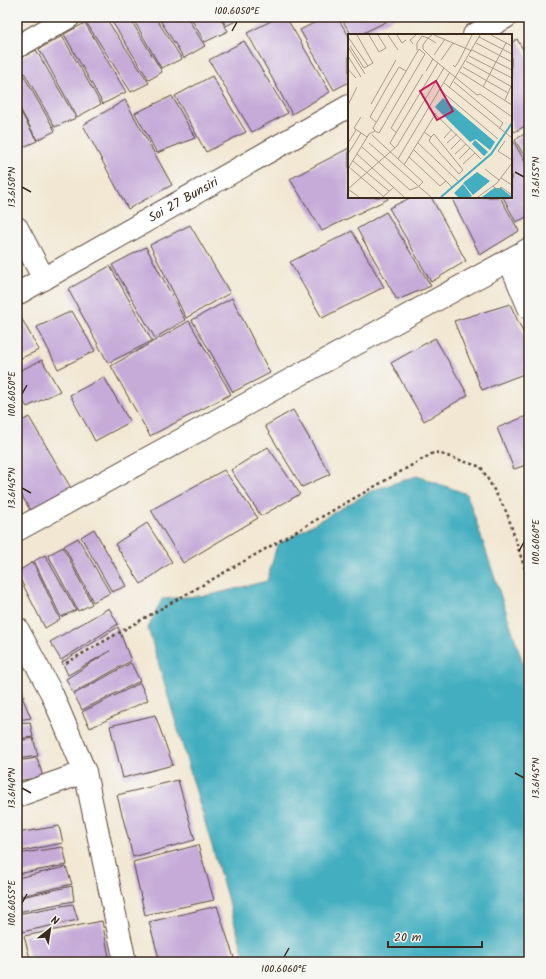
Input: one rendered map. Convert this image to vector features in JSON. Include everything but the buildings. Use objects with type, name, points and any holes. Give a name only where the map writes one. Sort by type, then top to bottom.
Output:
[{"type":"street","points":[[17,47],[69,17]]},
{"type":"street","points":[[476,34],[506,17]]},
{"type":"street","name":"Soi 27 Bunsiri","points":[[17,294],[348,107]]},
{"type":"street","points":[[17,228],[44,279]]},
{"type":"street","points":[[17,530],[529,249]]},
{"type":"street","points":[[509,260],[529,308]]},
{"type":"street","points":[[17,628],[52,694],[85,772],[125,962]]},
{"type":"street","points":[[17,796],[85,772]]},
{"type":"path","points":[[43,676],[435,452],[481,467],[507,513],[529,582]]},
{"type":"water","points":[[417,476],[467,494],[529,681],[529,962],[246,962],[148,628],[162,599],[210,595],[267,581],[277,545],[373,490]]}]
